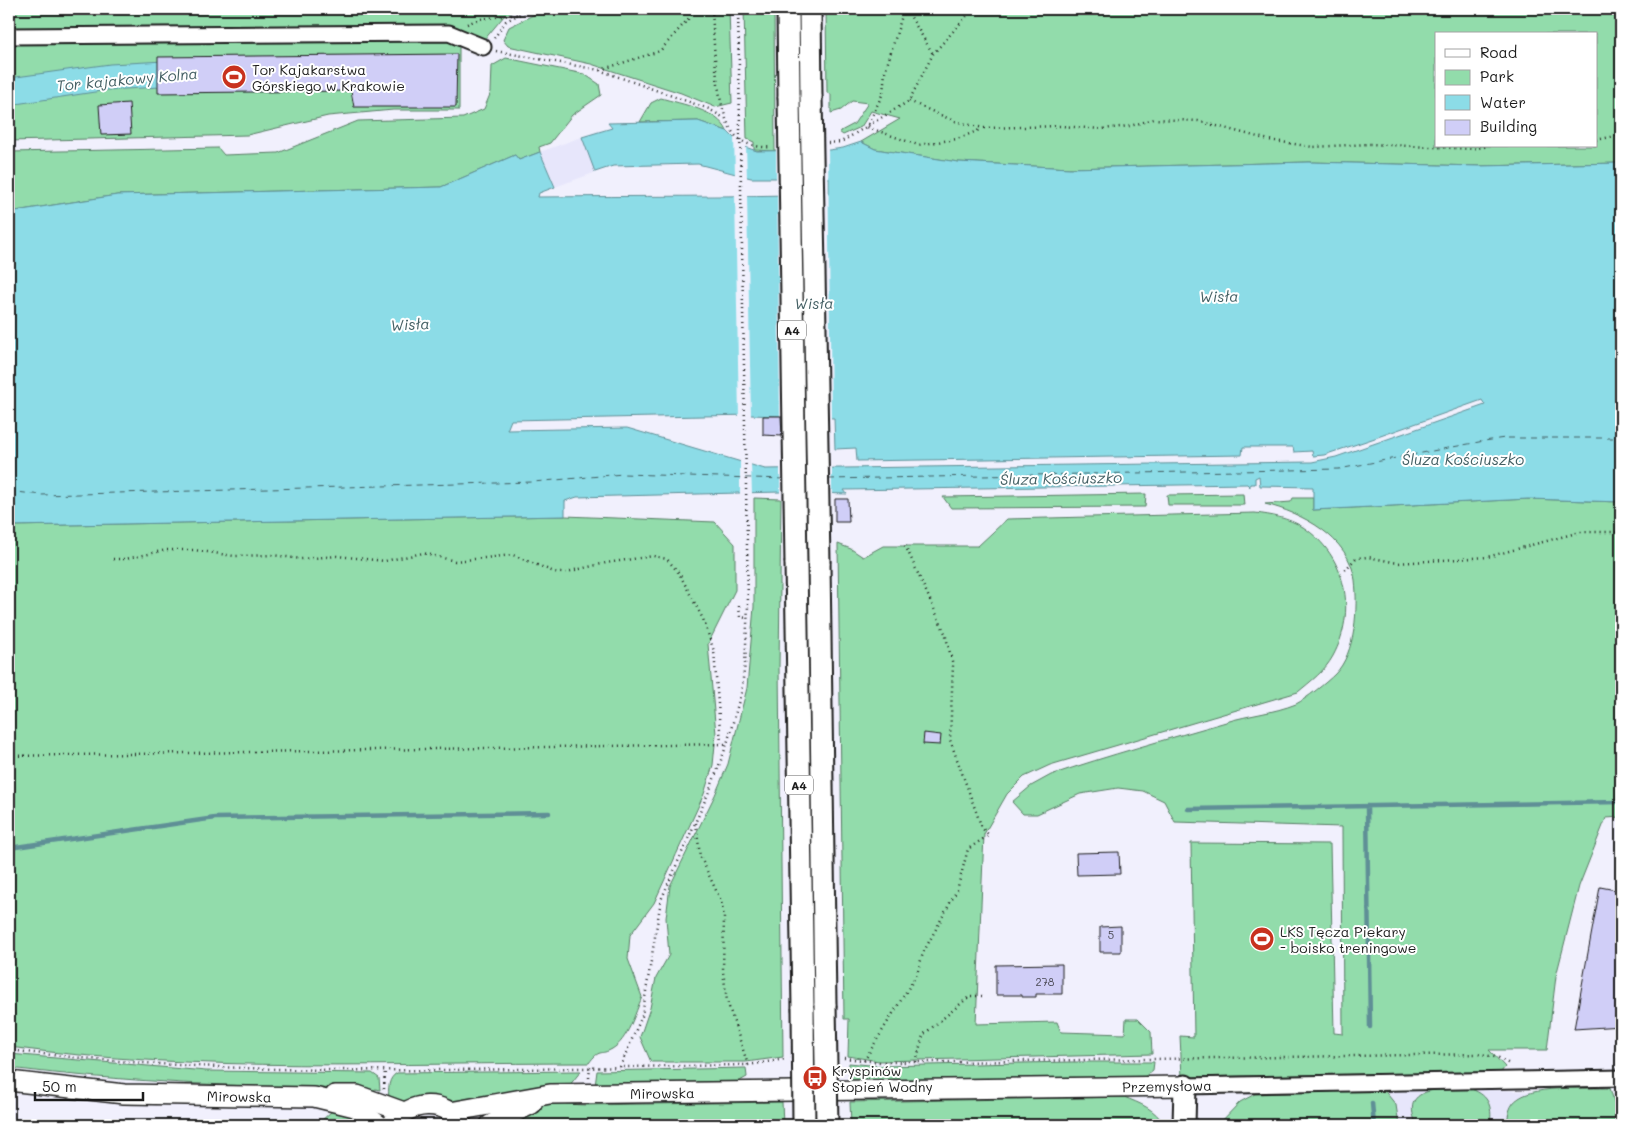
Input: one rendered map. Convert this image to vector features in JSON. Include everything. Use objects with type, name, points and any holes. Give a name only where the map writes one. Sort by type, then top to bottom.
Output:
[{"type":"highway","name":"A4","points":[[788,9],[804,1125]]},
{"type":"highway","name":"A4","points":[[810,9],[827,1125]]},
{"type":"highway","points":[[1184,1125],[1185,1086]]},
{"type":"main road","name":"Mirowska","points":[[9,1081],[124,1094],[321,1098],[341,1094],[357,1094],[397,1119]]},
{"type":"main road","name":"Przemysłowa","points":[[774,1092],[1185,1086]]},
{"type":"main road","name":"Mirowska","points":[[456,1119],[550,1094],[774,1092]]},
{"type":"main road","name":"Mirowska","points":[[490,1125],[550,1094]]},
{"type":"main road","name":"Mirowska","points":[[321,1098],[355,1107],[379,1125]]},
{"type":"main road","points":[[397,1119],[427,1105],[456,1119]]},
{"type":"street","points":[[9,36],[449,33],[485,48]]},
{"type":"street","name":"Przemysłowa","points":[[1185,1086],[1404,1080],[1621,1078]]},
{"type":"path","points":[[530,9],[506,21],[498,28],[485,48],[599,70],[709,108],[725,118]]},
{"type":"path","points":[[599,70],[660,51],[697,9]]},
{"type":"path","points":[[712,9],[714,53],[725,118],[734,135],[756,147]]},
{"type":"path","points":[[620,1067],[642,1016],[658,912],[665,889],[712,787],[727,744],[741,693],[745,664],[748,606],[738,9]]},
{"type":"path","points":[[905,9],[933,54]]},
{"type":"path","points":[[867,127],[883,93],[885,72],[905,9]]},
{"type":"path","points":[[841,142],[909,101],[933,54],[973,9]]},
{"type":"path","points":[[449,33],[479,19],[519,14]]},
{"type":"path","points":[[909,101],[954,120],[983,128],[1047,125],[1102,129],[1130,126],[1154,119],[1198,121],[1269,140],[1313,146],[1370,144],[1435,147]]},
{"type":"path","points":[[867,127],[918,145],[957,139],[983,128]]},
{"type":"path","points":[[1598,140],[1621,135]]},
{"type":"path","points":[[1346,570],[1356,558],[1368,557],[1398,563],[1487,557],[1580,532],[1621,532]]},
{"type":"path","points":[[864,1061],[917,974],[923,953],[957,890],[968,849],[990,835],[982,828],[950,740],[953,665],[945,633],[905,545]]},
{"type":"path","points":[[113,559],[126,559],[166,550],[194,550],[234,556],[273,555],[301,559],[345,557],[385,561],[423,553],[455,561],[513,555],[554,572],[562,573],[606,563],[654,556],[667,559],[679,573],[704,619],[714,651],[722,743]]},
{"type":"path","points":[[739,606],[740,617],[747,618]]},
{"type":"path","points":[[9,756],[727,744]]},
{"type":"path","points":[[696,821],[700,856],[721,901],[724,917],[723,971],[727,1001],[748,1065]]},
{"type":"path","points":[[916,1062],[923,1035],[970,996],[986,996]]},
{"type":"path","points":[[9,1050],[186,1066],[385,1070],[748,1065],[795,1059]]},
{"type":"path","points":[[841,1058],[864,1061],[916,1062],[1481,1054],[1499,1058],[1509,1064]]},
{"type":"path","points":[[382,1096],[385,1070]]},
{"type":"shaded area","points":[[601,130],[613,166],[555,187],[540,152]]},
{"type":"shaded area","points":[[1468,1088],[1533,1092],[1517,1098],[1509,1110],[1507,1125],[1399,1125],[1396,1105],[1384,1090]]},
{"type":"green space","points":[[9,9],[518,9],[504,16],[484,40],[9,30]]},
{"type":"green space","points":[[545,9],[729,9],[732,103],[715,107],[681,93],[591,64],[508,46],[503,40],[509,27]]},
{"type":"green space","points":[[744,9],[774,9],[775,151],[754,150],[754,142],[747,139]]},
{"type":"green space","points":[[826,9],[1621,9],[1621,163],[1479,166],[1309,162],[1070,168],[958,162],[875,149],[861,142],[900,119],[871,111],[861,127],[843,135],[839,132],[854,124],[868,103],[852,101],[841,110],[831,113],[831,94],[827,93]]},
{"type":"green space","name":"Tor Kajakarstwa Górskiego w Krakowie","points":[[448,40],[459,45],[459,110],[393,110],[328,116],[247,135],[9,141],[9,42]]},
{"type":"green space","points":[[506,58],[584,74],[599,84],[601,95],[572,115],[550,143],[539,147],[540,152],[519,160],[515,155],[441,187],[117,195],[9,212],[9,152],[218,148],[224,155],[278,153],[358,121],[463,118],[484,109],[491,92],[492,66]]},
{"type":"green space","points":[[661,98],[707,113],[716,118],[727,131],[698,121],[640,122],[651,103]]},
{"type":"green space","points":[[1146,494],[1145,507],[951,508],[943,497]]},
{"type":"green space","points":[[1243,494],[1244,505],[1168,505],[1167,495]]},
{"type":"green space","points":[[754,498],[781,499],[779,667],[783,1057],[746,1062],[651,1062],[640,1037],[650,1008],[656,978],[669,955],[666,918],[670,886],[715,795],[728,764],[747,688],[754,607]]},
{"type":"green space","points":[[1293,498],[1313,498],[1313,510],[1528,499],[1621,502],[1621,817],[1606,818],[1579,886],[1556,976],[1547,1050],[1489,1050],[1505,1067],[1501,1072],[1182,1077],[1180,1036],[1194,1037],[1191,843],[1330,844],[1334,1033],[1343,1034],[1342,827],[1175,822],[1164,801],[1143,791],[1118,788],[1080,794],[1037,814],[1023,814],[1012,802],[1031,786],[1051,775],[1160,741],[1296,704],[1335,674],[1347,654],[1354,629],[1356,616],[1355,580],[1351,565],[1344,551],[1334,539],[1308,521],[1265,504],[1291,502]]},
{"type":"green space","points":[[1255,513],[1280,517],[1303,527],[1318,539],[1330,553],[1338,569],[1344,586],[1346,603],[1345,621],[1333,656],[1326,666],[1298,692],[1050,765],[1024,777],[1007,794],[984,834],[976,1024],[1057,1022],[1061,1032],[1125,1034],[1126,1019],[1138,1019],[1151,1032],[1152,1054],[879,1061],[848,1056],[849,1019],[844,1019],[838,544],[851,549],[863,557],[883,546],[978,546],[1007,519]]},
{"type":"green space","points":[[565,516],[715,522],[735,544],[735,590],[708,644],[716,734],[713,765],[704,794],[654,903],[630,935],[628,959],[642,997],[627,1033],[618,1045],[598,1054],[589,1063],[371,1065],[299,1065],[153,1060],[9,1047],[9,526]]},
{"type":"green space","points":[[9,1054],[206,1071],[372,1073],[379,1078],[380,1090],[375,1089],[374,1092],[359,1089],[183,1083],[53,1073],[9,1068]]},
{"type":"green space","points":[[1154,1062],[1153,1070],[1143,1078],[849,1082],[849,1063],[880,1066]]},
{"type":"green space","points":[[746,1068],[747,1077],[736,1083],[595,1086],[597,1071]]},
{"type":"green space","points":[[581,1071],[569,1086],[465,1107],[398,1103],[389,1099],[390,1081],[397,1073]]},
{"type":"green space","points":[[1468,1088],[1475,1090],[1488,1101],[1491,1112],[1490,1125],[1482,1125],[1481,1120],[1464,1121],[1464,1125],[1418,1125],[1416,1123],[1412,1111],[1414,1102],[1419,1095],[1437,1089]]},
{"type":"green space","points":[[1610,1088],[1621,1125],[1507,1125],[1513,1103],[1527,1094],[1550,1089]]},
{"type":"green space","points":[[1384,1090],[1396,1105],[1399,1125],[1218,1125],[1240,1102],[1255,1094]]},
{"type":"green space","points":[[1124,1097],[1152,1111],[1161,1119],[1164,1125],[851,1125],[850,1102]]},
{"type":"green space","points":[[564,1101],[566,1104],[584,1105],[782,1102],[783,1125],[500,1125],[539,1106]]},
{"type":"green space","points":[[335,1108],[348,1110],[362,1122],[360,1125],[317,1125]]},
{"type":"water","name":"Tor kajakowy Kolna","points":[[182,60],[359,88],[178,86],[108,90],[9,105],[9,78],[110,64]]},
{"type":"water","points":[[698,121],[727,131],[742,146],[757,151],[829,150],[861,142],[875,149],[958,162],[1070,168],[1309,162],[1479,166],[1621,163],[1621,502],[1528,499],[1313,510],[1313,487],[1260,486],[1259,476],[1255,478],[1255,484],[1250,484],[1250,487],[1247,484],[844,490],[847,494],[780,492],[577,497],[565,501],[565,516],[9,526],[9,212],[117,195],[441,187],[515,155],[519,160],[540,152],[555,187],[539,193],[538,197],[829,194],[829,178],[751,178],[698,164],[613,166],[595,172],[582,137],[612,128],[608,123]],"holes":[[[1482,400],[1485,405],[1336,457],[1312,462],[765,469],[627,428],[507,430],[511,420],[751,415],[834,418],[835,449],[856,448],[857,461],[1242,455],[1243,447],[1293,447],[1294,452],[1312,451],[1313,456],[1324,455]]]},
{"type":"pier","points":[[734,136],[746,145],[747,179],[735,176]]},
{"type":"pier","points":[[828,147],[831,421],[780,419],[777,193],[827,191],[826,181],[776,181],[776,148]]},
{"type":"pier","points":[[735,194],[747,194],[751,418],[739,418]]},
{"type":"pier","points":[[740,459],[751,463],[752,495],[740,495]]},
{"type":"pier","points":[[780,466],[832,466],[832,496],[780,494]]},
{"type":"building","points":[[457,54],[456,107],[354,107],[351,91],[158,93],[158,57]]},
{"type":"building","points":[[129,103],[131,134],[101,135],[99,105]]},
{"type":"building","points":[[763,416],[781,416],[782,436],[763,435]]},
{"type":"building","points":[[835,499],[848,499],[849,522],[835,522]]},
{"type":"building","points":[[924,733],[941,735],[940,745],[923,744]]},
{"type":"building","points":[[1119,852],[1120,874],[1077,875],[1076,853]]},
{"type":"building","points":[[1600,887],[1621,891],[1621,1026],[1574,1029]]},
{"type":"building","points":[[1121,926],[1121,952],[1100,952],[1100,927]]},
{"type":"building","points":[[1062,964],[1062,994],[1036,994],[1036,997],[996,995],[996,965]]},
{"type":"waterway","points":[[1188,809],[1621,802]]},
{"type":"waterway","points":[[1367,806],[1370,1027]]},
{"type":"waterway","points":[[9,848],[215,818],[549,813]]},
{"type":"waterway","points":[[1372,1103],[1374,1125]]},
{"type":"ferry route","points":[[829,479],[1339,469],[1505,438],[1621,438]]},
{"type":"ferry route","points":[[9,491],[41,495],[533,482],[623,474],[785,479]]},
{"type":"place","name":"Tor Kajakarstwa Górskiego w Krakowie","points":[[234,77]]},
{"type":"place","name":"LKS Tęcza Piekary - boisko treningowe","points":[[1262,939]]},
{"type":"place","name":"Kryspinów Stopień Wodny","points":[[815,1078]]},
{"type":"water label","name":"Wisła","points":[[1219,296]]},
{"type":"water label","name":"Wisła","points":[[814,303]]},
{"type":"water label","name":"Wisła","points":[[410,324]]},
{"type":"water label","name":"Śluza Kościuszko","points":[[1463,459]]},
{"type":"water label","name":"Śluza Kościuszko","points":[[1061,478]]}]
